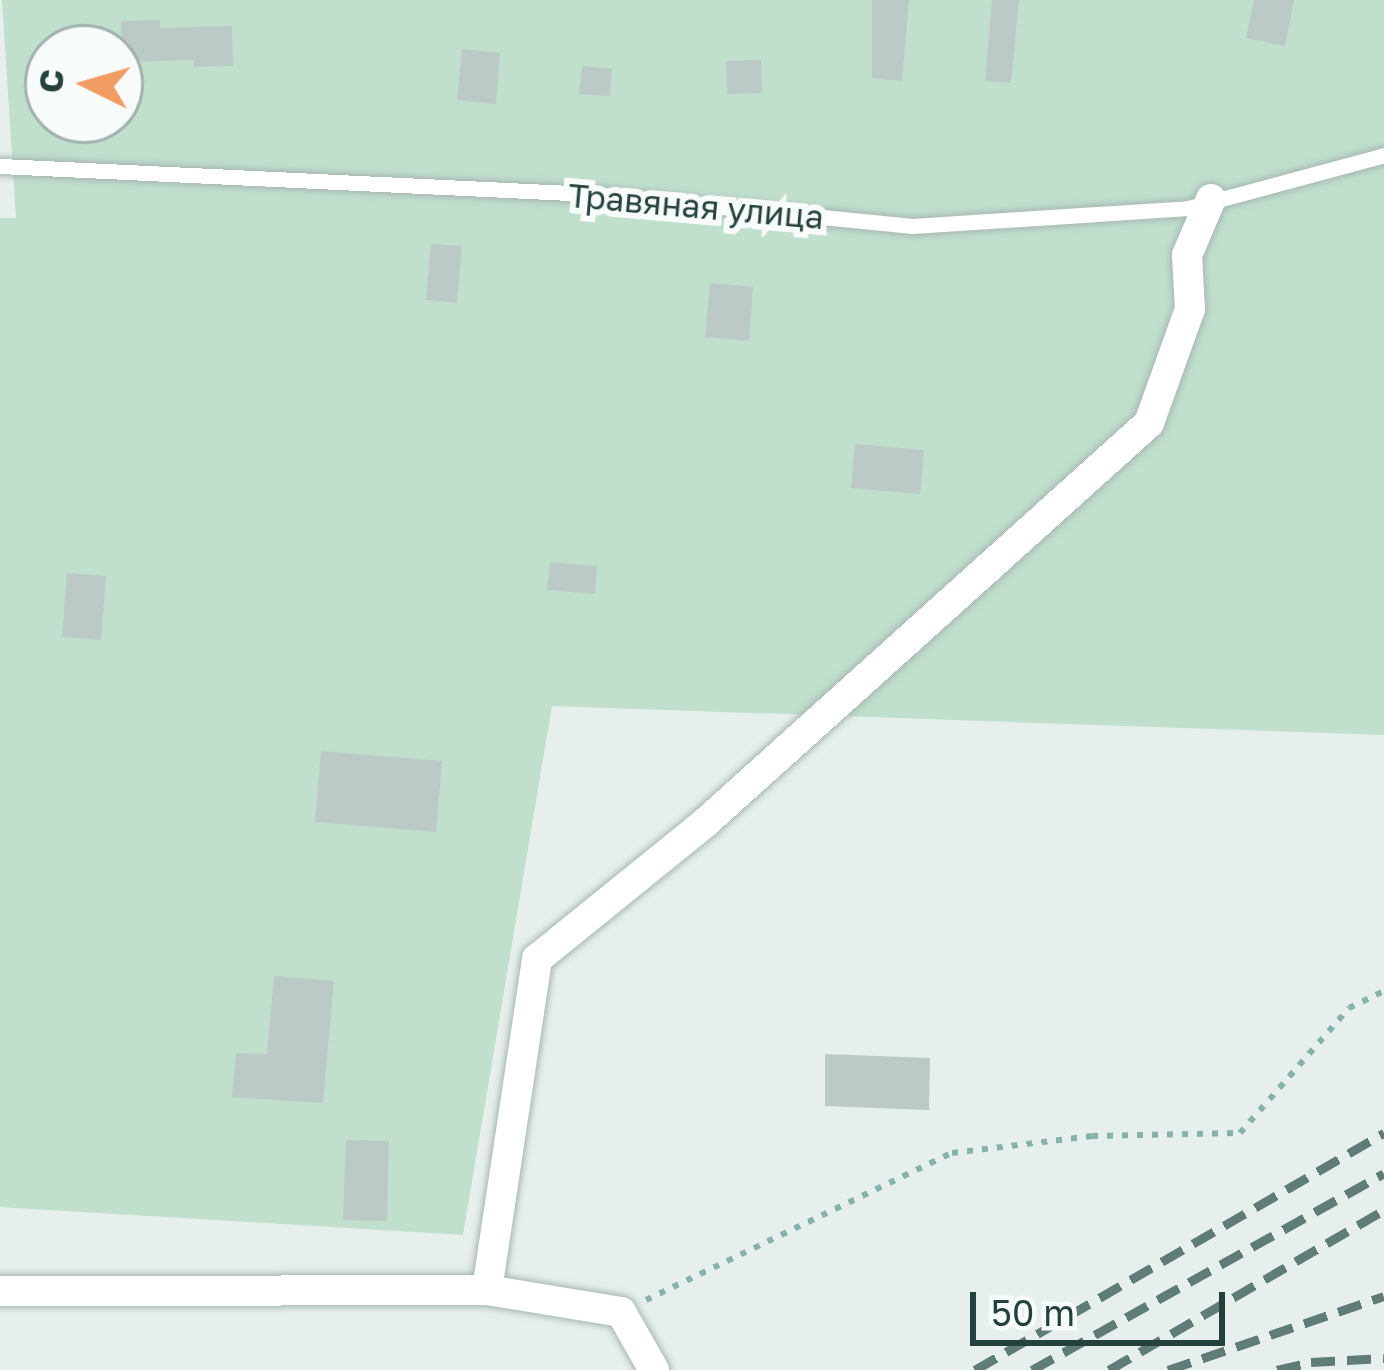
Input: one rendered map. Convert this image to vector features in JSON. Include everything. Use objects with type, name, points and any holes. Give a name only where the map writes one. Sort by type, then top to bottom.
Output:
[{"type":"street","points":[[487,1290],[537,959],[706,822],[1149,423],[1190,309],[1186,255],[1211,199]]},
{"type":"street","points":[[0,1291],[487,1290],[621,1312],[654,1370]]},
{"type":"lane","name":"Травяная улица","points":[[0,166],[592,194],[912,226],[1188,208],[1384,155]]},
{"type":"path","points":[[621,1312],[952,1153],[1092,1136],[1240,1133],[1349,1008],[1384,991]]},
{"type":"green space","points":[[2,0],[1384,0],[1384,735],[552,706],[463,1235],[0,1207],[0,218],[16,218]]},
{"type":"building","points":[[872,0],[909,0],[902,81],[872,78]]},
{"type":"building","points":[[992,0],[1019,0],[1011,83],[985,81]]},
{"type":"building","points":[[1254,0],[1294,0],[1285,46],[1246,38]]},
{"type":"building","points":[[160,20],[160,28],[232,26],[233,66],[194,67],[194,60],[144,61],[144,24],[121,21]]},
{"type":"building","points":[[462,49],[500,53],[496,104],[457,100]]},
{"type":"building","points":[[761,60],[762,93],[727,94],[726,61]]},
{"type":"building","points":[[582,66],[612,69],[610,96],[579,94]]},
{"type":"building","points":[[431,244],[462,246],[457,303],[426,300]]},
{"type":"building","points":[[710,283],[753,287],[749,341],[705,337]]},
{"type":"building","points":[[855,444],[924,450],[920,494],[851,488]]},
{"type":"building","points":[[550,562],[597,566],[595,594],[547,590]]},
{"type":"building","points":[[67,573],[106,576],[101,640],[62,637]]},
{"type":"building","points":[[321,751],[442,761],[436,832],[315,822]]},
{"type":"building","points":[[274,976],[334,981],[323,1103],[232,1097],[236,1053],[267,1054]]},
{"type":"building","points":[[825,1054],[930,1058],[929,1110],[825,1106]]},
{"type":"building","points":[[346,1140],[389,1141],[387,1221],[343,1220]]},
{"type":"railway","points":[[975,1370],[1384,1133]]},
{"type":"railway","points":[[1032,1370],[1384,1173]]},
{"type":"railway","points":[[1109,1370],[1384,1210]]},
{"type":"railway","points":[[1168,1370],[1384,1296]]},
{"type":"railway","points":[[1277,1370],[1311,1362],[1384,1358]]}]
